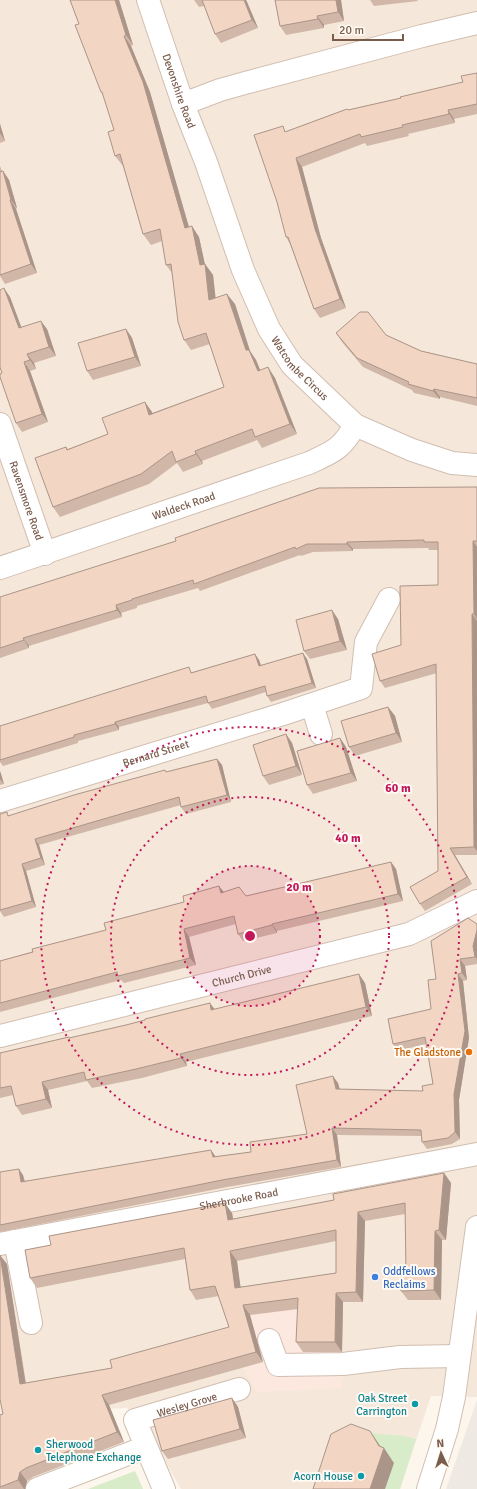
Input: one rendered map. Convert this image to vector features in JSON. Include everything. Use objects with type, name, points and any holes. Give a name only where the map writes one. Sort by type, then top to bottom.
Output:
[{"type":"street","name":"Devonshire Road","points":[[148,0],[183,104],[213,181]]},
{"type":"street","points":[[183,104],[220,90],[422,36],[477,23]]},
{"type":"street","name":"Watcombe Circus","points":[[213,181],[243,270],[269,329],[292,365],[355,425],[412,450],[452,463],[477,465]]},
{"type":"street","name":"Ravensmore Road","points":[[0,424],[45,554]]},
{"type":"street","name":"Waldeck Road","points":[[0,568],[45,554],[309,463],[338,450],[350,435],[355,425]]},
{"type":"street","name":"Bernard Street","points":[[0,801],[338,697],[361,688],[366,642],[388,599]]},
{"type":"street","points":[[312,705],[321,734]]},
{"type":"street","name":"Church Drive","points":[[0,1036],[409,934],[477,901]]},
{"type":"street","name":"Sherbrooke Road","points":[[8,1242],[477,1154]]},
{"type":"street","points":[[428,1489],[447,1429],[454,1396],[477,1227]]},
{"type":"street","points":[[8,1242],[31,1323]]},
{"type":"street","points":[[269,1340],[278,1365],[343,1364],[400,1357],[459,1356]]},
{"type":"street","name":"Wesley Grove","points":[[146,1447],[135,1420],[240,1389]]},
{"type":"street","points":[[37,1489],[146,1447],[164,1489]]},
{"type":"shaded area","points":[[0,0],[477,0],[477,1397],[431,1396],[400,1489],[181,1489],[155,1444],[127,1408],[0,1414]]},
{"type":"shaded area","points":[[343,1302],[342,1388],[257,1392],[243,1368],[229,1317]]},
{"type":"shaded area","points":[[477,1400],[477,1489],[446,1489]]},
{"type":"green space","points":[[347,1431],[405,1436],[416,1439],[400,1489],[385,1489]]},
{"type":"green space","points":[[135,1471],[143,1489],[88,1489]]},
{"type":"building","points":[[70,0],[115,0],[126,35],[124,36],[143,82],[185,228],[192,226],[200,265],[205,264],[209,300],[227,294],[246,350],[249,350],[258,371],[268,367],[290,424],[255,437],[252,429],[195,451],[196,454],[176,462],[172,451],[141,474],[53,507],[35,458],[66,447],[67,450],[108,434],[102,418],[145,402],[149,415],[224,387],[206,333],[184,340],[178,322],[171,264],[166,265],[160,229],[143,234],[120,154],[115,156],[108,132],[114,130],[102,92],[75,25],[79,24]]},
{"type":"building","points":[[202,0],[244,0],[252,20],[215,34]]},
{"type":"building","points":[[275,0],[336,0],[338,12],[317,16],[318,19],[280,26]]},
{"type":"building","points":[[477,73],[477,104],[448,110],[449,114],[402,125],[403,127],[361,137],[360,134],[296,158],[315,229],[340,299],[314,309],[288,237],[286,237],[277,202],[254,135],[283,126],[285,132],[347,109],[401,98],[400,97],[463,82],[461,76]]},
{"type":"building","points":[[3,171],[10,200],[31,264],[0,275],[0,172]]},
{"type":"building","points":[[4,288],[19,328],[41,321],[49,347],[27,354],[30,360],[24,362],[42,414],[16,423],[0,377],[0,374],[2,373],[0,367],[0,290]]},
{"type":"building","points":[[360,312],[368,312],[386,335],[421,351],[477,364],[477,398],[434,389],[433,391],[408,384],[409,382],[357,358],[336,333]]},
{"type":"building","points":[[126,329],[135,357],[87,371],[78,343]]},
{"type":"building","points":[[477,487],[477,541],[473,541],[474,614],[472,614],[474,847],[450,848],[467,877],[420,904],[410,887],[438,871],[436,664],[380,681],[372,654],[401,645],[400,586],[438,585],[438,542],[424,542],[424,540],[347,542],[347,544],[307,544],[194,584],[193,580],[132,599],[116,605],[117,610],[23,638],[24,640],[0,648],[0,597],[176,541],[175,538],[319,488]]},
{"type":"building","points":[[332,610],[340,641],[304,651],[296,620]]},
{"type":"building","points":[[303,653],[312,683],[267,696],[265,686],[208,703],[206,696],[115,722],[115,724],[74,735],[74,737],[0,760],[0,726],[189,667],[191,673],[255,654],[259,666]]},
{"type":"building","points":[[388,707],[396,733],[349,747],[341,721]]},
{"type":"building","points":[[286,734],[296,766],[263,776],[253,745]]},
{"type":"building","points":[[340,738],[351,773],[307,785],[297,751]]},
{"type":"building","points":[[217,759],[227,795],[181,807],[179,797],[35,839],[41,858],[22,864],[32,901],[0,910],[0,814],[7,812],[8,816],[74,795],[165,770],[166,772]]},
{"type":"building","points":[[391,862],[398,894],[272,924],[238,934],[234,916],[184,929],[190,958],[118,976],[117,972],[0,1003],[0,961],[33,952],[32,949],[106,930],[104,923],[184,902],[183,896],[219,886],[221,893],[239,887],[246,896]]},
{"type":"building","points":[[468,918],[477,924],[473,946],[475,957],[460,959],[462,973],[458,974],[465,1031],[454,1094],[455,1132],[448,1138],[422,1142],[421,1130],[332,1128],[337,1160],[222,1180],[0,1225],[0,1172],[19,1169],[21,1182],[211,1150],[213,1157],[251,1152],[250,1142],[307,1134],[296,1085],[333,1076],[336,1089],[423,1091],[422,1086],[433,1084],[425,1037],[393,1044],[388,1019],[431,1009],[428,980],[436,979],[431,941]]},
{"type":"building","points":[[359,974],[366,1007],[180,1054],[181,1058],[136,1069],[86,1080],[84,1072],[42,1082],[46,1099],[16,1106],[11,1086],[0,1088],[0,1053],[126,1025],[210,1003],[211,1010]]},
{"type":"building","points":[[444,1173],[439,1230],[435,1231],[434,1290],[401,1291],[401,1272],[406,1272],[405,1203],[358,1212],[356,1292],[336,1293],[335,1342],[296,1342],[298,1298],[243,1305],[256,1352],[102,1395],[117,1432],[26,1468],[20,1472],[18,1480],[0,1487],[0,1415],[3,1414],[0,1399],[0,1255],[20,1384],[112,1368],[110,1360],[229,1327],[215,1286],[190,1290],[184,1248],[30,1278],[25,1250],[51,1245],[49,1236],[225,1203],[228,1220],[334,1200],[333,1194]],"holes":[[[336,1230],[336,1273],[235,1288],[230,1251]]]},
{"type":"building","points":[[232,1398],[240,1429],[162,1451],[153,1420]]},
{"type":"building","points":[[351,1424],[370,1431],[379,1446],[384,1448],[370,1489],[313,1489],[331,1434]]},
{"type":"place","name":"The Gladstone","points":[[469,1052]]},
{"type":"place","name":"Oddfellows Reclaims","points":[[375,1277]]},
{"type":"place","name":"Oak Street Carrington","points":[[415,1404]]},
{"type":"place","name":"Sherwood Telephone Exchange","points":[[38,1450]]},
{"type":"place","name":"Acorn House","points":[[361,1476]]}]
